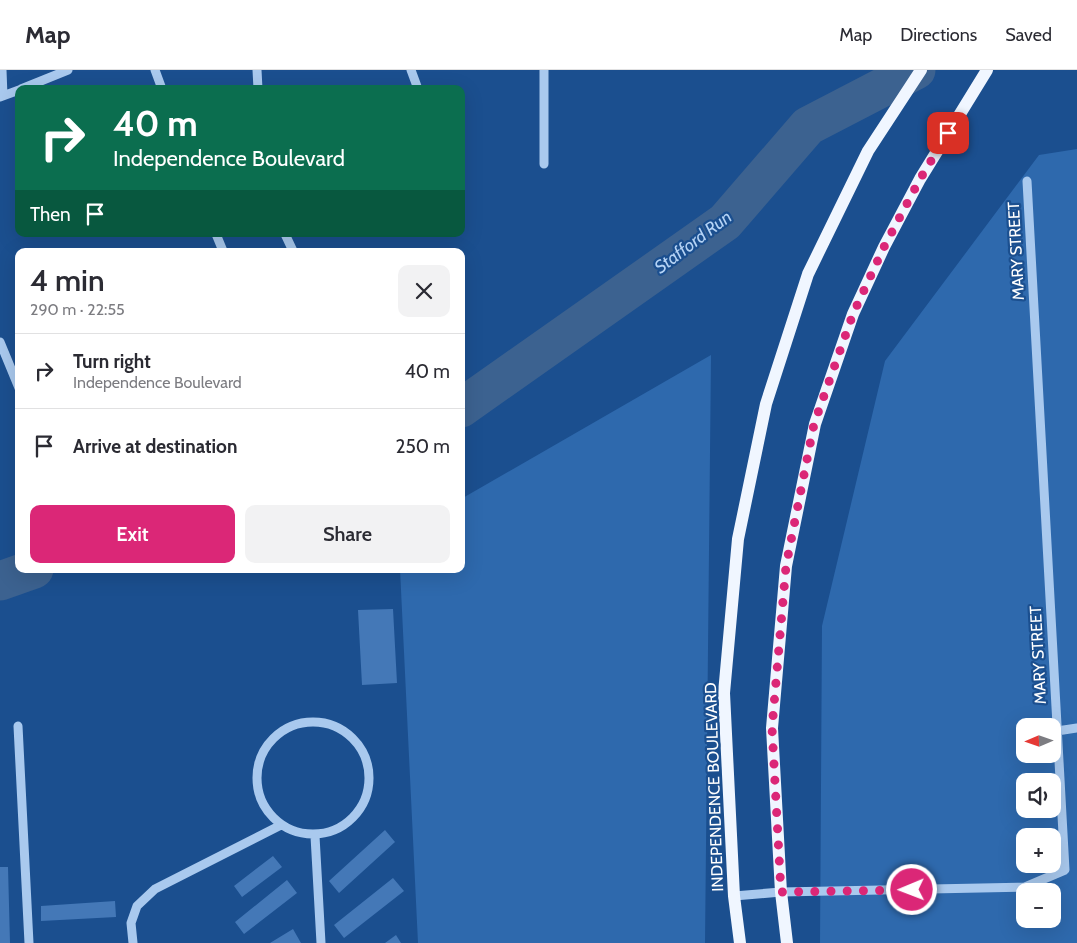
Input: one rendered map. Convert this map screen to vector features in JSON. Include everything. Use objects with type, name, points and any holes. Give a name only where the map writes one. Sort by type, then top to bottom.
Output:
[{"type":"main road","name":"INDEPENDENCE BOULEVARD","points":[[740,943],[734,896],[724,692],[738,539],[766,404],[808,274],[868,152],[921,70]]},
{"type":"main road","points":[[787,943],[781,892],[772,728],[786,566],[814,424],[853,314],[884,247],[920,179],[987,70]]},
{"type":"street","points":[[2,70],[2,96],[15,91]]},
{"type":"street","points":[[30,85],[68,70]]},
{"type":"street","points":[[155,70],[161,85]]},
{"type":"street","points":[[257,70],[258,85]]},
{"type":"street","points":[[411,70],[417,85]]},
{"type":"street","points":[[544,70],[544,164]]},
{"type":"street","name":"MARY STREET","points":[[1027,181],[1056,718]]},
{"type":"street","points":[[0,342],[15,378]]},
{"type":"street","points":[[311,720],[340,727],[362,748],[371,776],[364,805],[344,827],[315,836],[286,829],[282,824],[264,809],[256,780],[262,751],[283,729],[311,720]]},
{"type":"street","points":[[18,726],[29,943]]},
{"type":"street","points":[[1061,730],[1077,728]]},
{"type":"street","name":"MARY STREET","points":[[781,892],[1025,887],[1065,870],[1059,763]]},
{"type":"street","points":[[132,943],[132,923],[137,906],[155,888],[282,824]]},
{"type":"street","points":[[315,836],[321,943]]},
{"type":"street","points":[[734,896],[781,892]]},
{"type":"shaded area","points":[[1077,149],[1077,943],[820,943],[822,626],[885,361],[1039,155]]},
{"type":"shaded area","points":[[711,355],[705,943],[418,943],[400,573],[465,573],[465,497]]},
{"type":"building","points":[[393,609],[397,683],[362,685],[358,610]]},
{"type":"building","points":[[385,830],[395,842],[339,893],[329,881]]},
{"type":"building","points":[[273,856],[282,867],[242,897],[234,886]]},
{"type":"building","points":[[0,867],[8,867],[10,943],[0,943]]},
{"type":"building","points":[[393,878],[404,891],[344,938],[334,925]]},
{"type":"building","points":[[287,880],[297,893],[244,934],[235,922]]},
{"type":"building","points":[[115,901],[116,917],[41,921],[41,906]]},
{"type":"building","points":[[293,929],[301,943],[270,943]]},
{"type":"building","points":[[396,935],[401,943],[385,943]]},
{"type":"waterway","name":"Stafford Run","points":[[465,405],[725,222],[808,126],[916,70]]},
{"type":"waterway","name":"Stafford Run","points":[[0,581],[23,573]]},
{"type":"route","points":[[912,890],[781,892],[772,728],[786,566],[814,424],[853,314],[884,247],[920,179],[948,133]]}]
